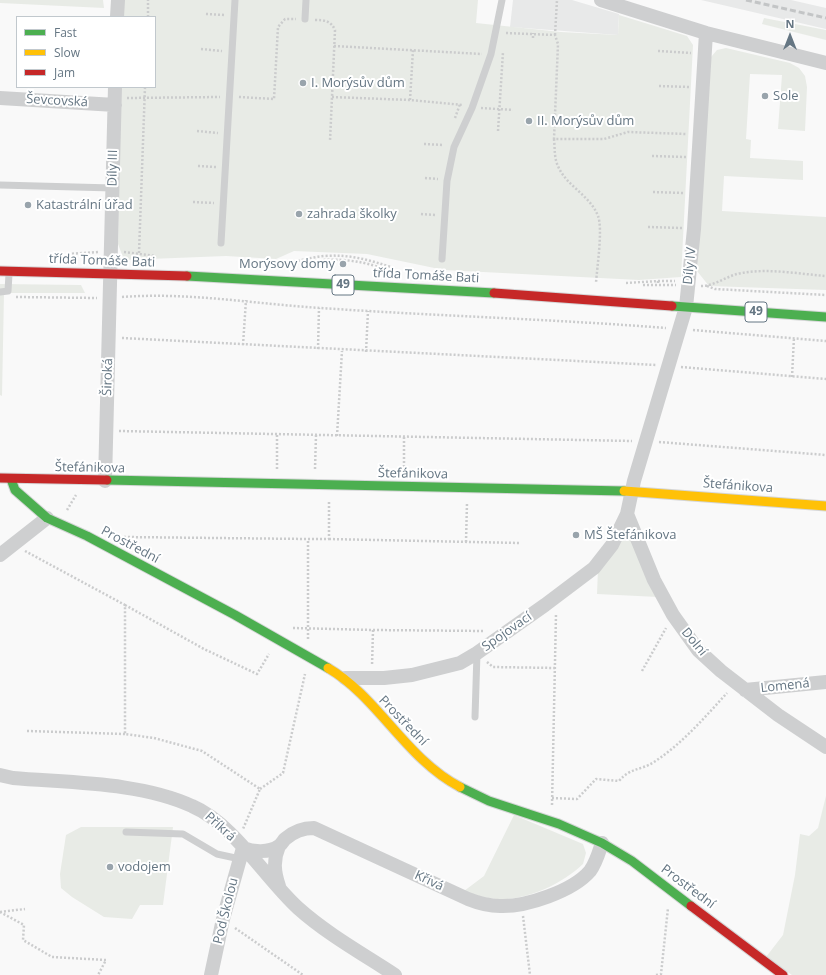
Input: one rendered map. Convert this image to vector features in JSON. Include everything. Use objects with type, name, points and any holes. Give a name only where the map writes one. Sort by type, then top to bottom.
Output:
[{"type":"street","points":[[117,16],[118,0]]},
{"type":"street","points":[[601,0],[706,33],[826,63]]},
{"type":"street","name":"Díly IV","points":[[632,491],[692,283],[706,33]]},
{"type":"street","name":"Ševcovská","points":[[0,98],[115,96]]},
{"type":"street","name":"Díly III","points":[[110,273],[115,96]]},
{"type":"street","name":"třída Tomáše Bati","points":[[0,271],[110,273],[595,299],[826,317]]},
{"type":"street","name":"Široká","points":[[105,481],[110,273]]},
{"type":"street","name":"Štefánikova","points":[[0,478],[632,491],[826,506]]},
{"type":"street","name":"Prostřední","points":[[10,479],[15,490],[47,518],[87,536],[278,639],[345,678],[408,746],[435,770],[455,784],[489,800],[551,821],[602,843],[632,861],[783,975]]},
{"type":"street","points":[[627,514],[632,491]]},
{"type":"street","name":"Spojovací","points":[[345,678],[372,678],[412,675],[460,663],[502,636],[557,597],[594,568],[612,545],[627,514]]},
{"type":"street","name":"Dolní","points":[[627,514],[654,580],[672,615],[698,650],[740,687],[778,715],[826,747]]},
{"type":"street","points":[[0,555],[47,518]]},
{"type":"street","name":"Lomená","points":[[740,687],[826,682]]},
{"type":"street","name":"Příkrá","points":[[0,775],[13,778],[133,789],[164,795],[206,813],[240,850],[312,920],[395,975]]},
{"type":"street","name":"Křivá","points":[[240,850],[258,851],[279,846],[289,836],[298,831],[314,828],[478,903],[500,906],[522,904],[553,894],[580,879],[589,871],[602,843]]},
{"type":"street","points":[[279,846],[276,854],[275,866],[280,889]]},
{"type":"street","name":"Pod Školou","points":[[211,975],[240,850]]},
{"type":"lane","points":[[221,243],[235,0]]},
{"type":"lane","points":[[305,19],[306,0]]},
{"type":"lane","points":[[442,259],[447,181],[454,147],[472,108],[491,54],[502,0]]},
{"type":"lane","points":[[0,185],[113,188]]},
{"type":"lane","points":[[0,292],[8,292],[10,271]]},
{"type":"lane","points":[[476,717],[477,653]]},
{"type":"lane","points":[[126,832],[183,834],[217,854],[240,850]]},
{"type":"path","points":[[148,0],[148,16]]},
{"type":"path","points":[[557,0],[555,35],[558,44],[554,139],[558,166],[566,178],[590,202],[599,217],[600,230],[596,285]]},
{"type":"path","points":[[206,14],[234,16]]},
{"type":"path","points":[[115,96],[274,99],[278,27],[285,19],[327,21],[335,30],[330,141]]},
{"type":"path","points":[[505,36],[506,32],[555,35]]},
{"type":"path","points":[[533,33],[533,38]]},
{"type":"path","points":[[334,46],[503,55]]},
{"type":"path","points":[[498,131],[503,48]]},
{"type":"path","points":[[201,49],[232,51]]},
{"type":"path","points":[[410,100],[413,50]]},
{"type":"path","points":[[658,51],[704,54]]},
{"type":"path","points":[[658,86],[702,88]]},
{"type":"path","points":[[139,253],[145,88]]},
{"type":"path","points":[[332,97],[410,100],[460,104],[472,108],[512,110]]},
{"type":"path","points":[[197,132],[227,133]]},
{"type":"path","points":[[554,139],[604,139],[628,132],[700,135]]},
{"type":"path","points":[[424,144],[444,145]]},
{"type":"path","points":[[652,156],[698,157]]},
{"type":"path","points":[[198,166],[225,168]]},
{"type":"path","points":[[425,178],[438,179]]},
{"type":"path","points":[[653,192],[696,193]]},
{"type":"path","points":[[193,202],[223,203]]},
{"type":"path","points":[[421,214],[436,215]]},
{"type":"path","points":[[648,228],[694,229]]},
{"type":"path","points":[[692,283],[707,286],[740,273],[756,271],[826,276]]},
{"type":"path","points":[[692,283],[716,289],[826,296]]},
{"type":"path","points":[[10,297],[110,298],[144,295],[246,300],[320,308],[679,329],[794,337],[826,341]]},
{"type":"path","points":[[243,345],[246,300]]},
{"type":"path","points":[[318,349],[320,308]]},
{"type":"path","points":[[366,352],[368,311]]},
{"type":"path","points":[[109,337],[366,352],[668,366],[826,379]]},
{"type":"path","points":[[792,377],[794,337]]},
{"type":"path","points":[[337,436],[342,350]]},
{"type":"path","points":[[106,431],[647,441],[826,455]]},
{"type":"path","points":[[276,476],[277,435]]},
{"type":"path","points":[[314,476],[316,435]]},
{"type":"path","points":[[404,437],[404,477]]},
{"type":"path","points":[[466,542],[467,498]]},
{"type":"path","points":[[117,537],[308,539]]},
{"type":"path","points":[[329,539],[519,543]]},
{"type":"path","points":[[18,542],[21,548],[204,649],[257,674],[278,639]]},
{"type":"path","points":[[551,821],[557,597]]},
{"type":"path","points":[[125,605],[125,734]]},
{"type":"path","points":[[642,671],[672,615]]},
{"type":"path","points":[[308,629],[491,631],[502,636]]},
{"type":"path","points":[[372,678],[374,630]]},
{"type":"path","points":[[477,653],[493,667],[555,668]]},
{"type":"path","points":[[552,798],[577,798],[596,779],[619,781],[627,772],[653,763],[740,687]]},
{"type":"path","points":[[27,731],[125,734],[154,738],[202,751],[260,789],[240,850]]},
{"type":"path","points":[[656,975],[661,974],[670,890]]},
{"type":"path","points":[[522,904],[530,975]]},
{"type":"path","points":[[0,912],[25,909]]},
{"type":"path","points":[[0,912],[24,925],[23,940],[52,957],[106,960],[98,975]]},
{"type":"path","points":[[223,919],[303,975]]},
{"type":"shaded area","points":[[0,0],[103,0],[104,8],[0,3]]},
{"type":"shaded area","points":[[122,0],[478,0],[476,23],[561,32],[618,35],[619,15],[687,36],[693,45],[681,277],[639,280],[444,270],[367,254],[294,251],[276,259],[226,256],[124,260],[118,244],[121,88],[156,88],[156,16],[122,16]]},
{"type":"shaded area","points":[[513,0],[572,0],[619,14],[618,35],[510,27]]},
{"type":"shaded area","points":[[701,0],[791,0],[826,8],[826,29]]},
{"type":"shaded area","points":[[764,18],[826,30],[826,40],[762,24]]},
{"type":"shaded area","points":[[726,48],[790,63],[799,68],[805,76],[807,87],[805,131],[778,129],[782,75],[750,74],[746,139],[751,140],[750,158],[803,161],[803,180],[724,176],[722,211],[826,217],[826,290],[709,286],[697,271],[711,57],[717,50]]},
{"type":"shaded area","points":[[0,284],[81,285],[85,293],[4,293],[2,396],[0,395]]},
{"type":"shaded area","points":[[621,538],[628,538],[632,540],[658,597],[597,594],[598,569]]},
{"type":"shaded area","points":[[826,796],[826,975],[792,975],[766,957],[783,935],[795,875],[800,834],[809,836],[818,828]]},
{"type":"shaded area","points":[[514,815],[583,844],[586,853],[583,864],[565,878],[543,890],[520,897],[493,899],[464,891],[484,876]]},
{"type":"shaded area","points":[[81,827],[173,827],[163,905],[140,905],[132,919],[104,917],[72,897],[61,888],[60,874],[66,835]]},
{"type":"railway","points":[[746,0],[826,18]]},
{"type":"traffic: fast","points":[[187,276],[494,293]]},
{"type":"traffic: fast","points":[[672,306],[826,317]]},
{"type":"traffic: fast","points":[[11,479],[15,490],[47,518],[87,536],[235,615],[328,668]]},
{"type":"traffic: fast","points":[[107,480],[624,491]]},
{"type":"traffic: fast","points":[[460,787],[489,801],[559,824],[602,843],[632,861],[691,906]]},
{"type":"traffic: slow","points":[[624,491],[826,506]]},
{"type":"traffic: slow","points":[[328,668],[346,680],[362,695],[424,761],[441,775],[460,787]]},
{"type":"traffic: jam","points":[[0,271],[187,276]]},
{"type":"traffic: jam","points":[[494,293],[672,306]]},
{"type":"traffic: jam","points":[[0,478],[107,480]]},
{"type":"traffic: jam","points":[[691,906],[783,975]]},
{"type":"place","name":"I. Morýsův dům","points":[[303,83]]},
{"type":"place","name":"Sole","points":[[765,96]]},
{"type":"place","name":"II. Morýsův dům","points":[[529,121]]},
{"type":"place","name":"Katastrální úřad","points":[[28,205]]},
{"type":"place","name":"zahrada školky","points":[[299,214]]},
{"type":"place","name":"Morýsovy domy","points":[[343,264]]},
{"type":"place","name":"MŠ Štefánikova","points":[[576,535]]},
{"type":"place","name":"vodojem","points":[[110,867]]}]
